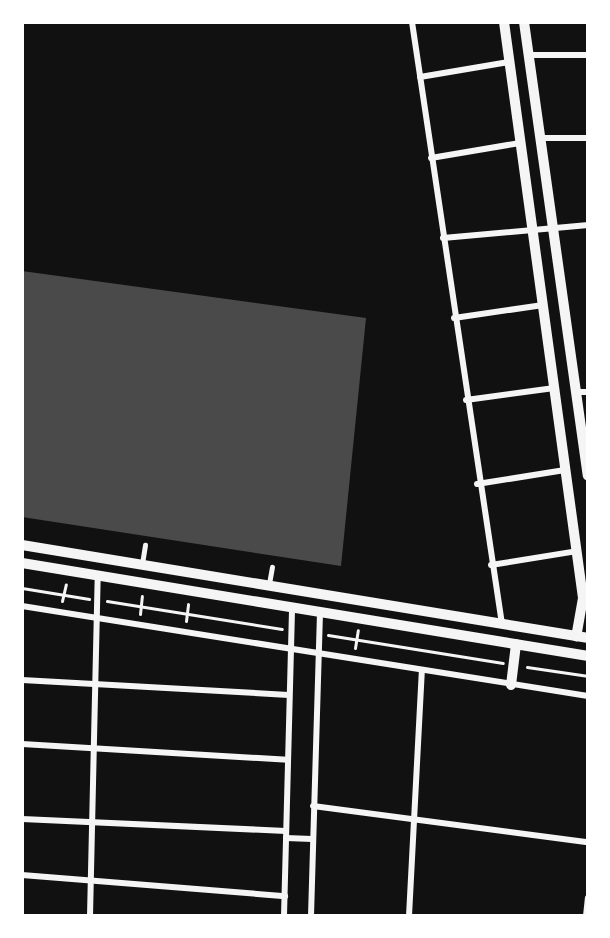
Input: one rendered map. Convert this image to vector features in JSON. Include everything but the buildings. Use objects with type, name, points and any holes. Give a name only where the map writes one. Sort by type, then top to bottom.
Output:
[{"type":"street","points":[[412,22],[477,484],[502,624]]},
{"type":"street","points":[[504,22],[583,598],[576,636]]},
{"type":"street","points":[[525,22],[552,225],[580,396],[588,476]]},
{"type":"street","points":[[529,55],[588,55]]},
{"type":"street","points":[[420,77],[509,62]]},
{"type":"street","points":[[541,138],[588,138]]},
{"type":"street","points":[[431,158],[520,142]]},
{"type":"street","points":[[443,238],[532,226],[588,225]]},
{"type":"street","points":[[454,318],[543,305]]},
{"type":"street","points":[[466,400],[554,388]]},
{"type":"street","points":[[556,404],[580,396]]},
{"type":"street","points":[[477,484],[566,470]]},
{"type":"street","points":[[22,544],[588,638]]},
{"type":"street","points":[[491,565],[577,551]]},
{"type":"street","points":[[22,563],[588,656]]},
{"type":"street","points":[[168,586],[171,568]]},
{"type":"street","points":[[90,915],[98,575]]},
{"type":"street","points":[[22,606],[97,616],[588,696]]},
{"type":"street","points":[[284,915],[292,607]]},
{"type":"street","points":[[311,915],[320,612]]},
{"type":"street","points":[[511,685],[516,644]]},
{"type":"street","points":[[409,915],[422,670]]},
{"type":"street","points":[[22,680],[289,695]]},
{"type":"street","points":[[22,744],[288,760]]},
{"type":"street","points":[[313,806],[588,842]]},
{"type":"street","points":[[22,819],[286,834],[312,839]]},
{"type":"street","points":[[22,875],[285,897]]},
{"type":"street","points":[[586,915],[588,898]]},
{"type":"lane","points":[[142,564],[145,545]]},
{"type":"lane","points":[[269,584],[272,567]]},
{"type":"path","points":[[60,611],[69,570]]},
{"type":"path","points":[[138,623],[144,583]]},
{"type":"path","points":[[22,588],[291,630]]},
{"type":"path","points":[[184,631],[190,590]]},
{"type":"path","points":[[354,655],[360,618]]},
{"type":"path","points":[[407,668],[413,627]]},
{"type":"path","points":[[319,634],[588,676]]},
{"type":"path","points":[[461,676],[466,636]]}]
